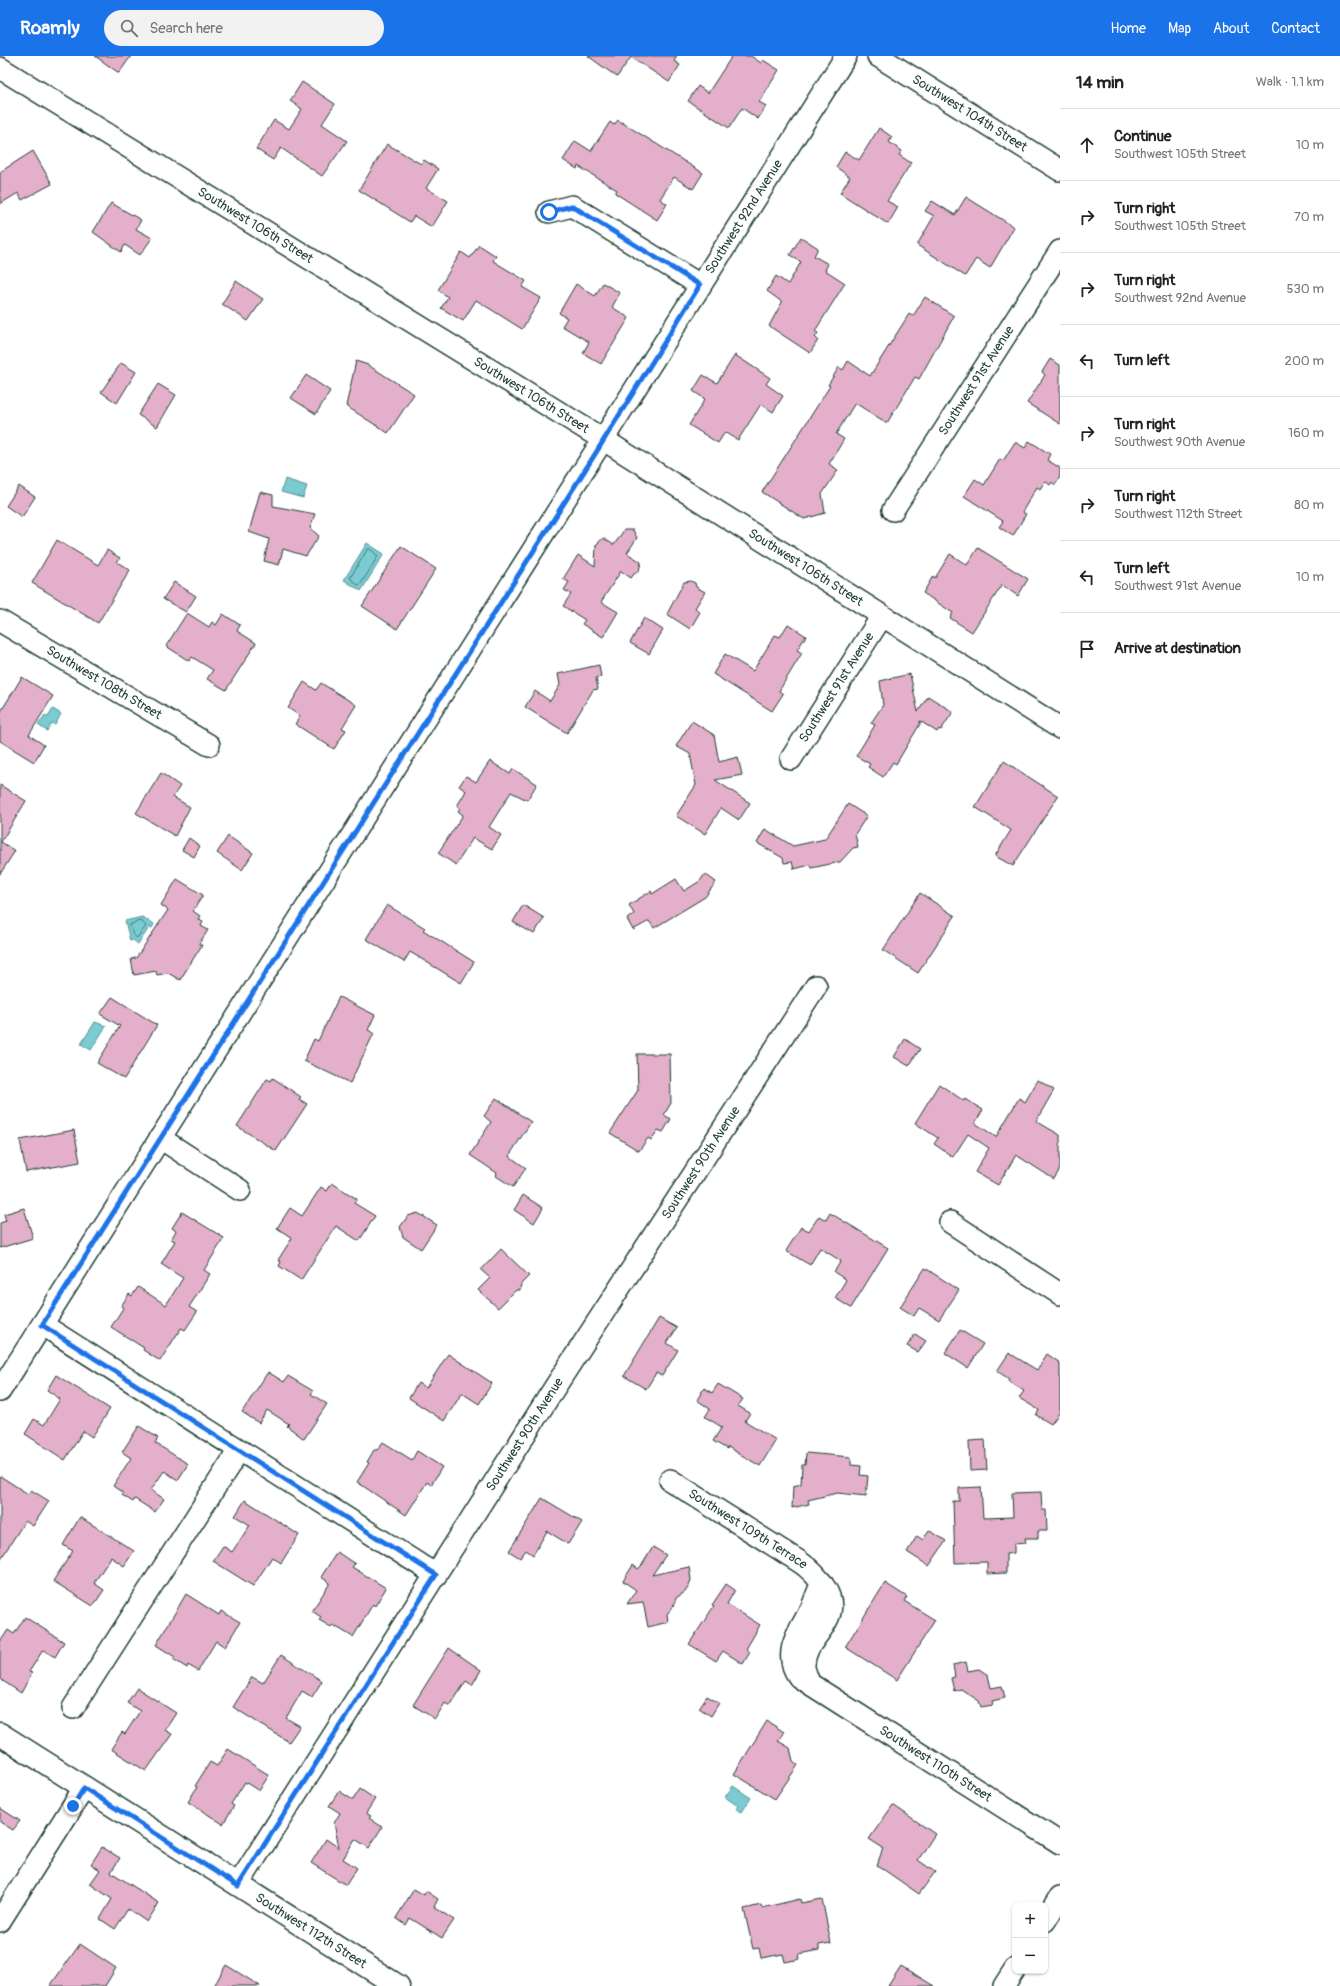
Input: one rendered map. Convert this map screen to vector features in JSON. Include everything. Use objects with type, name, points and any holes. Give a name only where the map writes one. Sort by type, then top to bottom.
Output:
[{"type":"main road","name":"Southwest 112th Street","points":[[0,1734],[398,1986]]},
{"type":"street","name":"Southwest 92nd Avenue","points":[[0,1391],[846,56]]},
{"type":"street","name":"Southwest 104th Street","points":[[878,56],[1060,170]]},
{"type":"street","name":"Southwest 106th Street","points":[[2,75],[604,440],[1060,728]]},
{"type":"street","points":[[549,212],[572,206],[700,285]]},
{"type":"street","name":"Southwest 91st Avenue","points":[[893,510],[1060,251]]},
{"type":"street","name":"Southwest 91st Avenue","points":[[791,758],[882,616]]},
{"type":"street","name":"Southwest 108th Street","points":[[0,621],[209,745]]},
{"type":"street","name":"Southwest 90th Avenue","points":[[238,1886],[559,1380],[816,986]]},
{"type":"street","points":[[160,1138],[240,1190]]},
{"type":"street","points":[[950,1222],[1060,1294]]},
{"type":"street","points":[[42,1325],[436,1575]]},
{"type":"street","points":[[73,1708],[239,1450]]},
{"type":"street","name":"Southwest 109th Terrace","points":[[670,1480],[806,1566],[822,1583]]},
{"type":"street","name":"Southwest 110th Street","points":[[822,1583],[812,1607],[795,1635],[792,1645],[794,1670],[799,1677],[1060,1843]]},
{"type":"street","points":[[0,1921],[84,1788]]},
{"type":"street","points":[[1048,1916],[1060,1898]]},
{"type":"street","points":[[1004,1986],[1012,1974]]},
{"type":"water","points":[[285,479],[307,486],[303,498],[281,492]]},
{"type":"water","points":[[367,543],[384,554],[361,591],[344,580]]},
{"type":"water","points":[[53,709],[61,714],[55,725],[52,723],[47,731],[38,725],[45,715],[48,717]]},
{"type":"water","points":[[142,917],[154,924],[152,928],[149,928],[138,944],[133,940],[130,941],[125,921]]},
{"type":"water","points":[[95,1022],[106,1026],[91,1050],[81,1044]]},
{"type":"water","points":[[733,1786],[751,1798],[742,1812],[736,1809],[738,1806],[725,1797]]},
{"type":"building","points":[[95,56],[131,56],[119,73]]},
{"type":"building","points":[[588,56],[677,56],[674,61],[680,65],[669,82],[631,57],[617,77]]},
{"type":"building","points":[[732,56],[751,56],[761,63],[763,60],[779,70],[759,102],[766,106],[758,119],[742,108],[729,128],[688,101],[698,86],[708,93]]},
{"type":"building","points":[[302,82],[335,104],[322,124],[347,141],[322,176],[281,148],[273,160],[256,149],[274,120],[289,129],[302,109],[290,101]]},
{"type":"building","points":[[618,120],[703,173],[693,189],[674,177],[660,199],[667,204],[657,220],[615,193],[617,190],[578,166],[577,169],[563,160],[575,141],[591,151],[610,122],[614,125]]},
{"type":"building","points":[[879,128],[892,137],[889,142],[902,151],[899,155],[911,163],[887,201],[898,207],[888,224],[840,193],[850,177],[836,167],[845,152],[859,160]]},
{"type":"building","points":[[387,144],[421,164],[424,160],[438,169],[426,188],[448,201],[432,227],[414,216],[410,222],[359,190]]},
{"type":"building","points":[[33,151],[52,184],[22,200],[18,193],[0,204],[0,172]]},
{"type":"building","points":[[966,197],[1014,227],[990,268],[976,259],[965,276],[917,245],[934,216],[925,211],[932,201],[955,215]]},
{"type":"building","points":[[111,203],[141,220],[136,229],[152,238],[140,255],[125,245],[121,252],[93,232]]},
{"type":"building","points":[[801,237],[818,248],[814,256],[828,264],[825,270],[845,283],[815,331],[818,333],[815,337],[818,340],[810,353],[769,326],[782,302],[767,291],[776,276],[788,284],[801,262],[790,255]]},
{"type":"building","points":[[479,245],[496,256],[493,261],[526,281],[522,287],[541,298],[522,329],[476,300],[463,321],[441,308],[448,297],[438,290],[461,252],[470,258]]},
{"type":"building","points":[[236,281],[263,299],[248,321],[222,304]]},
{"type":"building","points":[[603,283],[620,293],[612,307],[629,318],[601,364],[583,353],[589,342],[562,326],[567,318],[559,313],[576,284],[595,296]]},
{"type":"building","points":[[925,297],[954,316],[919,379],[915,377],[887,423],[855,403],[836,434],[844,439],[829,464],[838,470],[822,494],[825,513],[804,519],[762,492],[830,386],[828,385],[839,367],[843,370],[848,361],[870,376],[909,314],[913,316]]},
{"type":"building","points":[[735,355],[770,378],[766,384],[783,396],[773,412],[761,404],[738,440],[725,432],[718,443],[689,425],[705,399],[693,391],[703,375],[717,383]]},
{"type":"building","points":[[1050,359],[1060,365],[1060,424],[1027,403],[1045,375],[1042,372]]},
{"type":"building","points":[[356,361],[368,365],[414,394],[388,433],[346,406]]},
{"type":"building","points":[[121,363],[136,372],[117,403],[101,392]]},
{"type":"building","points":[[306,375],[330,391],[316,414],[291,398]]},
{"type":"building","points":[[158,384],[176,395],[157,427],[138,415]]},
{"type":"building","points":[[1029,441],[1050,454],[1047,460],[1060,468],[1060,477],[1055,485],[1052,482],[1050,485],[1045,481],[1040,489],[1037,487],[1022,512],[1026,514],[1013,536],[999,527],[1003,521],[964,496],[975,479],[984,485],[1000,459],[1003,461],[1015,442],[1025,448]]},
{"type":"building","points":[[19,486],[35,497],[22,517],[6,506]]},
{"type":"building","points":[[260,492],[273,495],[273,506],[315,514],[310,528],[319,536],[306,556],[283,549],[279,565],[264,561],[269,539],[249,532]]},
{"type":"building","points":[[624,530],[633,530],[637,538],[627,553],[641,562],[639,571],[631,578],[621,571],[601,602],[618,612],[603,637],[582,624],[585,620],[563,606],[571,594],[564,590],[569,582],[563,579],[578,555],[595,566],[596,545],[603,538],[614,545]]},
{"type":"building","points":[[57,540],[98,565],[107,550],[120,558],[117,562],[130,570],[98,623],[32,583]]},
{"type":"building","points":[[401,546],[436,569],[397,629],[362,606]]},
{"type":"building","points":[[978,548],[1028,579],[1018,596],[1002,585],[972,632],[950,618],[953,613],[923,593],[933,576],[935,578],[950,554],[967,565]]},
{"type":"building","points":[[691,581],[695,583],[696,587],[705,592],[695,608],[700,612],[690,629],[667,614],[684,582]]},
{"type":"building","points":[[174,582],[196,596],[186,612],[163,599]]},
{"type":"building","points":[[187,613],[209,627],[212,622],[216,625],[223,614],[240,625],[237,631],[256,643],[226,690],[207,679],[213,670],[192,657],[189,661],[166,646]]},
{"type":"building","points":[[644,618],[663,630],[649,654],[630,643]]},
{"type":"building","points":[[788,624],[806,636],[797,650],[802,653],[779,691],[783,694],[772,711],[713,674],[725,654],[753,671],[775,635],[780,637]]},
{"type":"building","points":[[599,665],[601,677],[596,678],[598,689],[593,690],[567,733],[525,707],[535,691],[550,701],[560,685],[558,674]]},
{"type":"building","points":[[910,674],[918,712],[928,696],[953,712],[941,730],[939,729],[937,732],[920,721],[920,724],[896,764],[893,762],[883,777],[868,767],[870,764],[856,756],[875,725],[871,723],[883,705],[880,681]]},
{"type":"building","points":[[22,677],[53,696],[29,735],[44,745],[34,762],[0,741],[0,713]]},
{"type":"building","points":[[304,682],[316,690],[321,683],[356,705],[342,728],[346,730],[334,749],[295,724],[300,716],[288,708]]},
{"type":"building","points":[[692,721],[714,735],[719,762],[738,757],[742,775],[715,780],[750,803],[739,820],[721,808],[705,834],[676,816],[696,785],[690,754],[676,746]]},
{"type":"building","points":[[490,761],[510,774],[513,769],[537,784],[527,800],[511,792],[489,827],[501,835],[492,849],[473,838],[456,865],[438,853],[463,815],[458,811],[460,808],[457,806],[466,791],[459,786],[466,776],[476,782]]},
{"type":"building","points":[[1004,761],[1058,796],[1013,866],[995,856],[1011,830],[975,807]]},
{"type":"building","points":[[161,773],[180,786],[173,797],[190,807],[175,836],[136,813]]},
{"type":"building","points":[[0,785],[26,801],[1,842],[15,851],[0,874]]},
{"type":"building","points":[[848,804],[867,816],[855,834],[858,847],[853,848],[840,862],[811,868],[810,865],[794,869],[792,862],[784,863],[783,858],[757,843],[765,829],[793,846],[825,839]]},
{"type":"building","points":[[228,836],[253,853],[242,870],[217,853]]},
{"type":"building","points":[[189,838],[200,846],[194,857],[182,850]]},
{"type":"building","points":[[705,874],[716,882],[705,897],[654,928],[649,921],[633,930],[627,919],[634,914],[629,905],[651,891],[652,894],[676,879],[684,891],[700,881]]},
{"type":"building","points":[[177,879],[203,895],[193,911],[200,916],[198,919],[203,922],[201,926],[208,930],[199,944],[202,945],[180,980],[168,973],[157,975],[156,971],[134,975],[131,959],[136,958],[168,910],[161,905]]},
{"type":"building","points":[[920,893],[955,916],[918,973],[883,950]]},
{"type":"building","points":[[387,905],[425,928],[423,930],[474,962],[461,983],[410,952],[404,962],[366,939]]},
{"type":"building","points":[[523,905],[544,918],[534,934],[513,922]]},
{"type":"building","points":[[112,997],[157,1025],[124,1079],[97,1063],[120,1026],[100,1014]]},
{"type":"building","points":[[339,997],[375,1015],[368,1030],[374,1033],[350,1083],[304,1061],[314,1039],[318,1041]]},
{"type":"building","points":[[905,1039],[920,1049],[909,1066],[894,1057]]},
{"type":"building","points":[[637,1054],[670,1054],[671,1103],[664,1115],[671,1119],[663,1132],[658,1130],[651,1140],[648,1138],[639,1151],[610,1133],[638,1090]]},
{"type":"building","points":[[273,1078],[301,1097],[299,1099],[307,1104],[276,1151],[237,1126],[267,1079],[271,1081]]},
{"type":"building","points":[[1038,1080],[1054,1090],[1036,1121],[1060,1135],[1060,1169],[1054,1179],[1016,1155],[998,1185],[975,1172],[989,1148],[968,1134],[953,1157],[934,1144],[938,1138],[915,1123],[939,1084],[964,1101],[965,1099],[983,1110],[975,1123],[996,1137],[1019,1098],[1025,1102]]},
{"type":"building","points":[[496,1098],[531,1122],[509,1156],[526,1168],[513,1187],[496,1176],[497,1173],[470,1155],[491,1122],[484,1116]]},
{"type":"building","points":[[74,1130],[80,1162],[26,1172],[20,1140]]},
{"type":"building","points":[[332,1183],[357,1199],[354,1203],[375,1216],[359,1241],[336,1226],[301,1280],[279,1266],[281,1262],[278,1260],[292,1238],[277,1228],[290,1208],[302,1216],[321,1187],[327,1191]]},
{"type":"building","points":[[523,1195],[543,1208],[534,1223],[514,1210]]},
{"type":"building","points":[[24,1208],[33,1238],[0,1248],[0,1223],[6,1221],[4,1214]]},
{"type":"building","points":[[182,1212],[224,1238],[204,1270],[210,1274],[189,1307],[197,1312],[185,1330],[181,1328],[160,1361],[143,1350],[144,1348],[111,1327],[123,1308],[121,1306],[129,1294],[132,1296],[138,1287],[166,1305],[183,1278],[161,1264],[175,1241],[171,1239],[176,1231],[172,1228]]},
{"type":"building","points":[[418,1213],[437,1225],[421,1249],[403,1237],[400,1227],[408,1216]]},
{"type":"building","points":[[830,1213],[888,1248],[851,1308],[835,1298],[846,1280],[834,1272],[841,1261],[820,1248],[810,1265],[786,1251],[801,1227],[809,1231],[819,1216],[826,1220]]},
{"type":"building","points":[[501,1249],[529,1276],[521,1284],[520,1290],[516,1290],[498,1308],[478,1290],[490,1278],[481,1270]]},
{"type":"building","points":[[925,1268],[959,1290],[939,1320],[919,1308],[914,1316],[900,1307]]},
{"type":"building","points":[[659,1318],[677,1328],[667,1343],[678,1350],[662,1376],[656,1373],[646,1389],[624,1376]]},
{"type":"building","points":[[960,1330],[983,1344],[968,1368],[945,1353]]},
{"type":"building","points":[[915,1334],[926,1341],[918,1352],[907,1346]]},
{"type":"building","points":[[1009,1353],[1037,1370],[1047,1354],[1060,1363],[1060,1412],[1051,1424],[1036,1415],[1039,1410],[1019,1398],[1024,1391],[1008,1381],[1009,1379],[997,1371]]},
{"type":"building","points":[[448,1354],[492,1383],[479,1404],[462,1393],[444,1421],[409,1398],[418,1383],[426,1388]]},
{"type":"building","points":[[268,1372],[284,1382],[288,1376],[313,1391],[311,1394],[327,1404],[304,1439],[287,1426],[289,1424],[267,1410],[259,1423],[242,1412]]},
{"type":"building","points":[[56,1375],[110,1409],[92,1437],[83,1431],[65,1460],[25,1434],[34,1419],[44,1425],[60,1399],[47,1390]]},
{"type":"building","points":[[718,1384],[743,1399],[738,1406],[750,1413],[745,1421],[776,1440],[760,1466],[728,1447],[727,1449],[713,1441],[722,1427],[705,1417],[710,1409],[697,1400],[704,1388],[712,1393]]},
{"type":"building","points":[[139,1426],[158,1438],[155,1443],[188,1464],[178,1480],[164,1471],[151,1490],[164,1499],[155,1512],[135,1499],[133,1502],[122,1495],[123,1493],[113,1486],[131,1458],[122,1452]]},
{"type":"building","points":[[985,1440],[987,1470],[970,1471],[969,1441]]},
{"type":"building","points":[[383,1442],[412,1460],[417,1451],[442,1467],[431,1485],[427,1482],[406,1515],[357,1482],[369,1463],[367,1462],[374,1450],[377,1450]]},
{"type":"building","points":[[806,1453],[851,1457],[851,1465],[861,1466],[860,1475],[868,1476],[866,1496],[837,1493],[808,1500],[809,1504],[792,1508],[793,1486],[801,1484],[802,1465],[805,1465]]},
{"type":"building","points":[[0,1476],[28,1494],[31,1490],[49,1501],[33,1526],[25,1521],[0,1560]]},
{"type":"building","points":[[981,1487],[983,1518],[1013,1517],[1012,1493],[1041,1492],[1042,1510],[1046,1510],[1047,1531],[1038,1531],[1038,1538],[1025,1538],[1026,1543],[1014,1544],[1014,1553],[1006,1554],[1006,1573],[987,1574],[987,1562],[955,1563],[953,1501],[959,1501],[959,1488]]},
{"type":"building","points":[[542,1498],[582,1522],[568,1544],[547,1531],[533,1555],[526,1550],[520,1558],[509,1551]]},
{"type":"building","points":[[245,1500],[299,1535],[281,1563],[272,1557],[253,1586],[213,1561],[223,1546],[232,1552],[250,1525],[235,1516]]},
{"type":"building","points":[[80,1517],[134,1551],[124,1566],[111,1557],[94,1583],[104,1590],[93,1606],[53,1581],[73,1551],[63,1545]]},
{"type":"building","points":[[929,1530],[946,1541],[929,1566],[907,1552],[917,1536],[923,1540]]},
{"type":"building","points":[[653,1547],[666,1555],[652,1575],[689,1567],[691,1580],[685,1592],[676,1598],[673,1607],[667,1614],[668,1622],[648,1627],[643,1602],[627,1604],[636,1590],[623,1581],[633,1565],[638,1569],[642,1565]]},
{"type":"building","points":[[337,1552],[355,1564],[352,1567],[386,1588],[375,1606],[373,1604],[353,1637],[333,1625],[331,1627],[319,1620],[321,1617],[312,1611],[330,1583],[321,1577]]},
{"type":"building","points":[[885,1583],[907,1597],[904,1601],[935,1620],[897,1680],[845,1647]]},
{"type":"building","points":[[726,1584],[735,1590],[727,1604],[760,1625],[746,1649],[750,1652],[743,1664],[723,1651],[716,1661],[689,1644],[714,1606],[712,1605]]},
{"type":"building","points":[[186,1594],[219,1615],[221,1611],[240,1622],[225,1647],[216,1641],[198,1671],[188,1665],[187,1668],[173,1659],[175,1657],[156,1645]]},
{"type":"building","points":[[25,1617],[64,1642],[55,1657],[43,1650],[29,1672],[32,1673],[21,1693],[0,1679],[0,1642],[8,1630],[14,1634]]},
{"type":"building","points":[[449,1648],[481,1670],[472,1685],[466,1681],[450,1706],[445,1703],[435,1719],[413,1705]]},
{"type":"building","points":[[281,1655],[322,1681],[312,1697],[302,1691],[286,1718],[300,1726],[289,1742],[233,1707],[252,1677],[263,1683]]},
{"type":"building","points":[[966,1662],[968,1671],[979,1669],[988,1675],[991,1688],[1002,1686],[1005,1698],[992,1701],[993,1705],[981,1707],[979,1701],[961,1689],[954,1691],[951,1678],[955,1677],[953,1665]]},
{"type":"building","points":[[137,1688],[176,1713],[165,1730],[172,1734],[146,1771],[111,1749],[122,1732],[125,1734],[140,1711],[127,1703]]},
{"type":"building","points":[[707,1696],[719,1703],[711,1716],[699,1708]]},
{"type":"building","points":[[767,1721],[784,1732],[778,1741],[790,1748],[793,1761],[798,1765],[775,1799],[734,1774]]},
{"type":"building","points":[[228,1749],[269,1775],[259,1791],[245,1782],[231,1804],[234,1806],[223,1824],[188,1802],[197,1787],[195,1786],[210,1762],[217,1766]]},
{"type":"building","points":[[360,1789],[375,1799],[366,1813],[371,1816],[369,1818],[382,1827],[369,1848],[355,1839],[343,1859],[357,1868],[346,1885],[311,1863],[326,1839],[339,1848],[334,1823],[340,1813],[329,1806],[339,1791],[353,1800]]},
{"type":"building","points":[[893,1805],[935,1834],[918,1860],[935,1872],[919,1894],[877,1865],[883,1848],[869,1839]]},
{"type":"building","points":[[0,1808],[20,1821],[13,1830],[0,1822]]},
{"type":"building","points":[[102,1847],[120,1858],[111,1872],[159,1903],[147,1922],[128,1909],[115,1929],[100,1919],[112,1899],[90,1884],[100,1870],[91,1864]]},
{"type":"building","points":[[414,1889],[424,1895],[426,1891],[438,1899],[434,1907],[454,1920],[442,1938],[410,1918],[406,1925],[396,1918]]},
{"type":"building","points":[[800,1899],[801,1903],[822,1899],[831,1943],[819,1945],[819,1950],[799,1954],[800,1959],[785,1962],[783,1954],[761,1958],[759,1948],[753,1949],[744,1909],[761,1905],[762,1908]]},
{"type":"building","points":[[80,1944],[116,1968],[105,1986],[50,1986]]},
{"type":"building","points":[[226,1965],[260,1986],[214,1986]]},
{"type":"building","points":[[901,1966],[934,1986],[888,1986]]},
{"type":"route","points":[[73,1806],[84,1788],[238,1886],[436,1575],[42,1325],[592,459],[700,285],[572,206],[549,212]]}]
